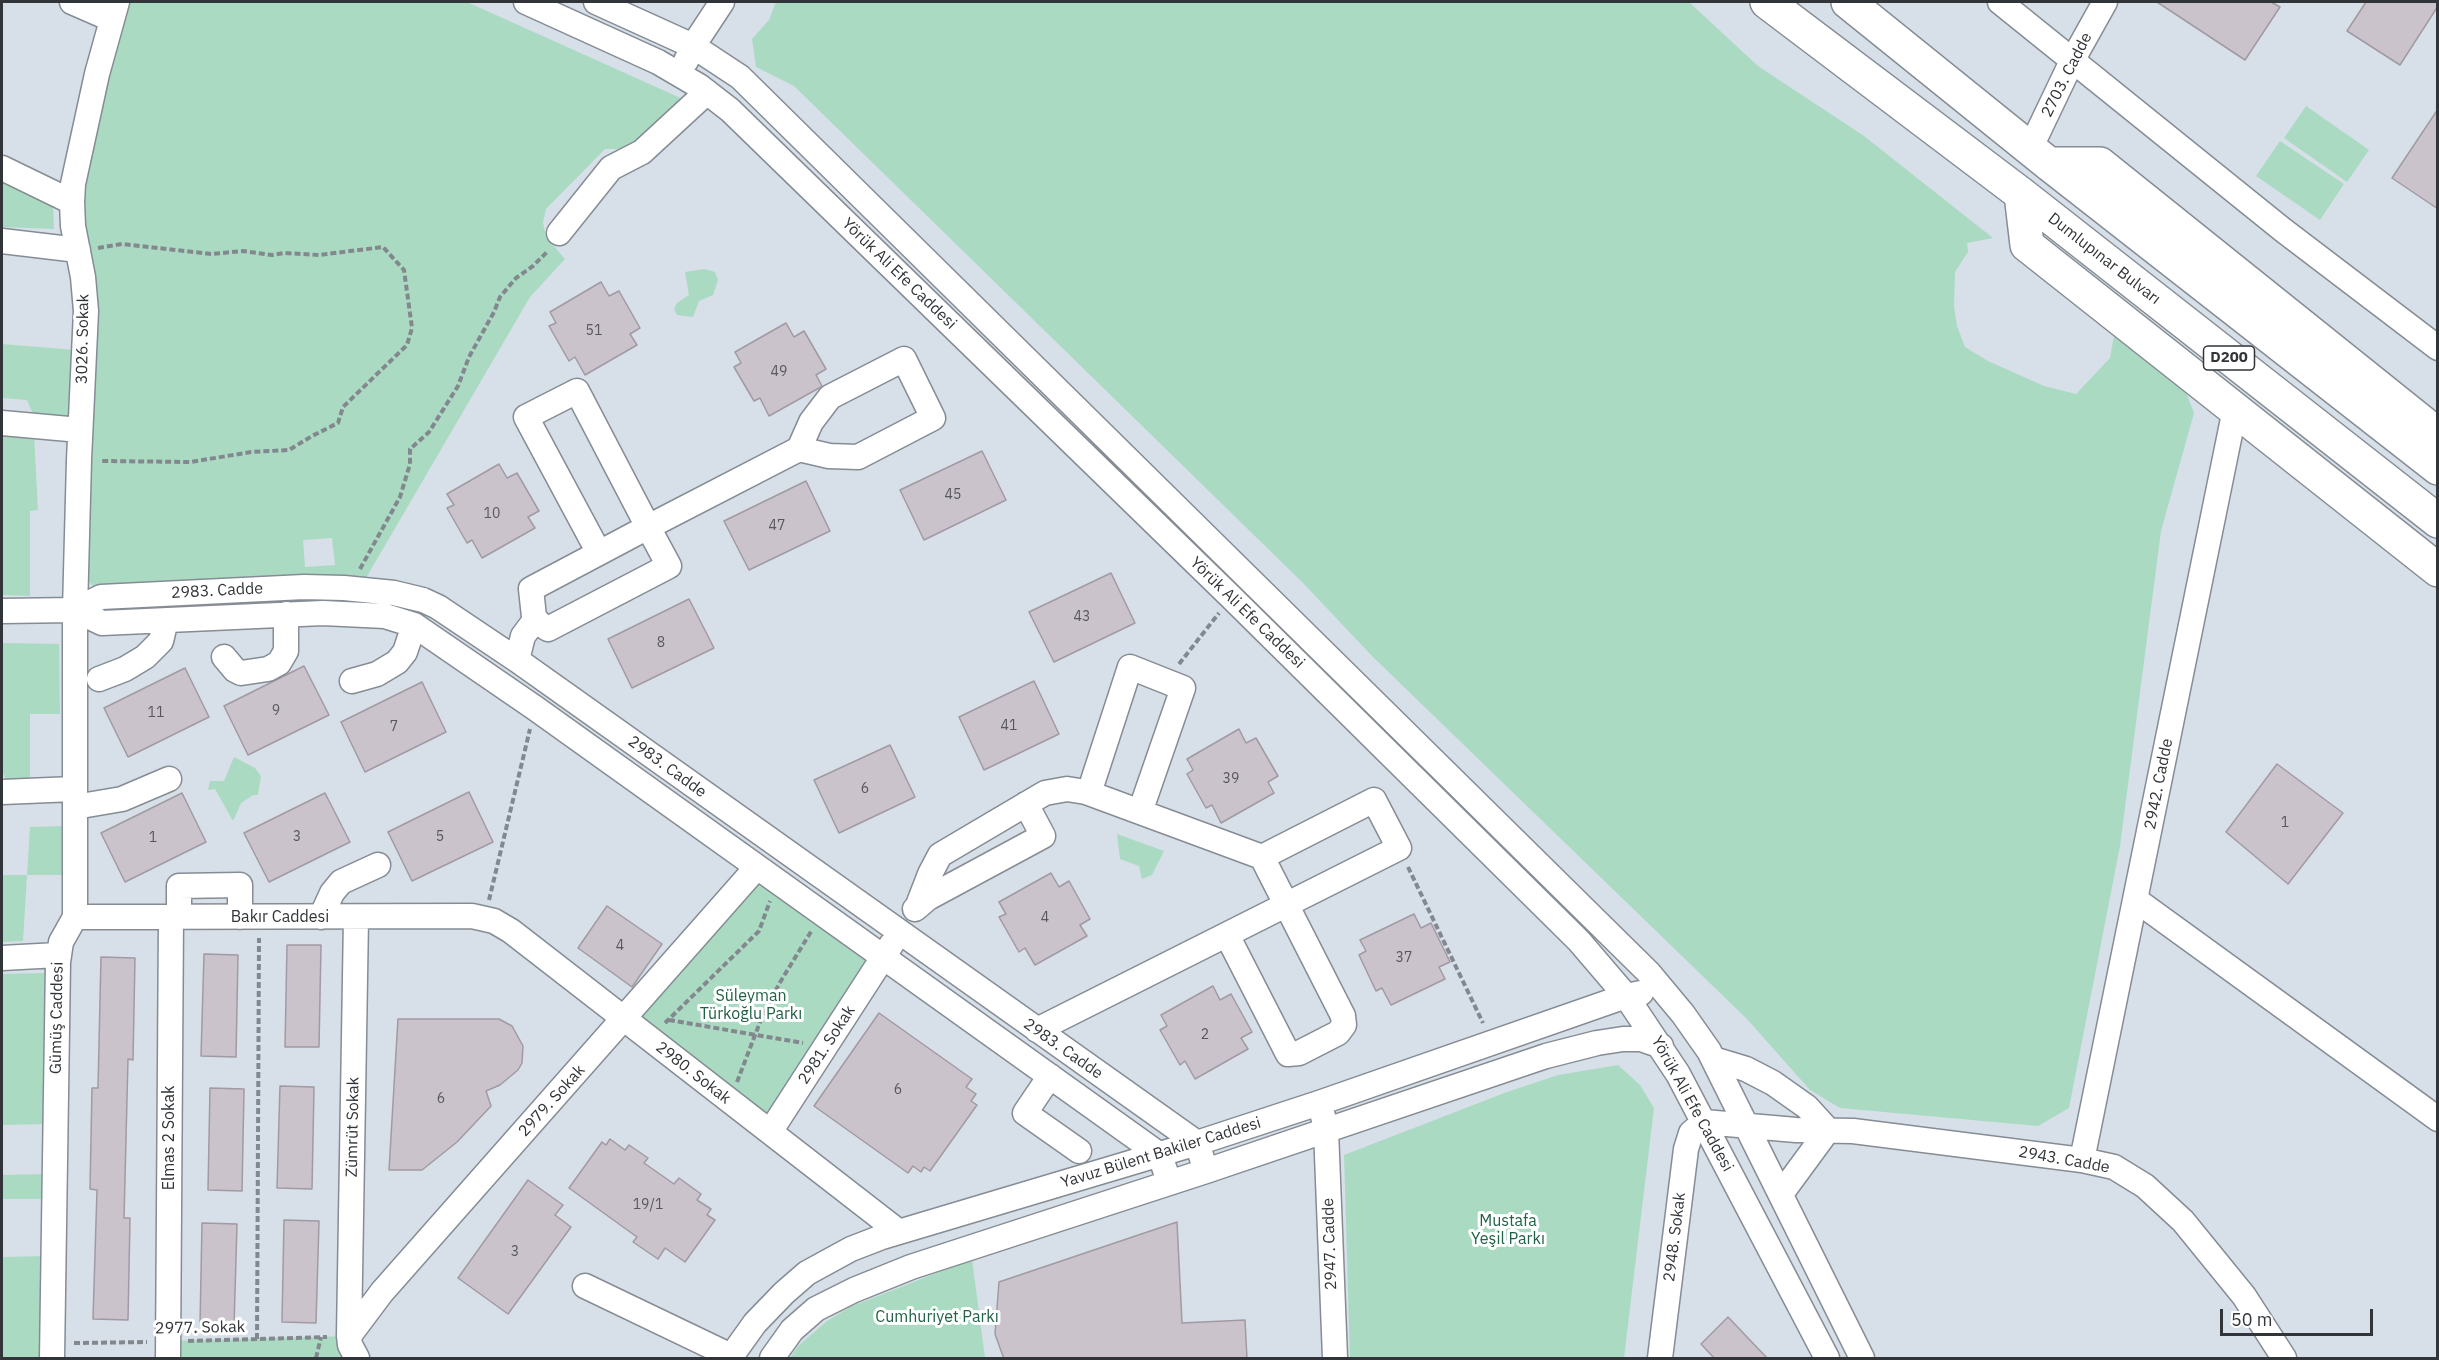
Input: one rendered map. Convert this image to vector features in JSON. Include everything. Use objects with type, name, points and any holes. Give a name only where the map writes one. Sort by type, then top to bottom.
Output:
[{"type":"highway","name":"Dumlupınar Bulvarı","points":[[1767,2],[2021,194],[2438,521]]},
{"type":"highway","name":"D200","points":[[1848,2],[2040,156],[2438,468]]},
{"type":"highway","points":[[2040,156],[2100,164],[2438,435]]},
{"type":"highway","points":[[2021,194],[2027,245],[2438,570]]},
{"type":"street","points":[[72,2],[114,10]]},
{"type":"street","name":"Yörük Ali Efe Caddesi","points":[[526,2],[635,50],[680,74],[730,110],[1231,597],[1579,940],[1626,996],[1661,1047],[1704,1122],[1827,1359]]},
{"type":"street","name":"Yörük Ali Efe Caddesi","points":[[596,2],[693,46],[740,77],[1643,967],[1677,1007],[1713,1059],[1862,1359]]},
{"type":"street","points":[[680,74],[693,46],[722,2]]},
{"type":"street","points":[[2000,2],[2283,230],[2438,348]]},
{"type":"street","name":"2703. Cadde","points":[[2040,156],[2072,61],[2105,2]]},
{"type":"street","name":"3026. Sokak","points":[[75,610],[86,312],[73,226],[73,184],[114,10]]},
{"type":"street","points":[[560,233],[611,168],[642,152],[707,92]]},
{"type":"street","points":[[2,168],[72,202]]},
{"type":"street","points":[[2,241],[79,254]]},
{"type":"street","points":[[517,660],[523,636],[535,620],[531,589],[799,449],[812,422],[830,397],[904,359],[933,418],[858,457],[829,456],[799,449]]},
{"type":"street","points":[[535,620],[546,628],[554,628],[669,566],[577,391],[526,417],[599,553]]},
{"type":"street","name":"2942. Cadde","points":[[2082,1160],[2235,408]]},
{"type":"street","points":[[2,423],[80,430]]},
{"type":"street","name":"2983. Cadde","points":[[2,611],[75,610],[101,597],[304,587],[394,593],[423,600],[438,607],[517,660],[1197,1143]]},
{"type":"street","points":[[352,681],[377,674],[397,662],[405,652],[404,621],[394,593]]},
{"type":"street","name":"2983. Cadde","points":[[75,610],[102,623],[344,613],[404,621],[535,708],[1160,1155]]},
{"type":"street","name":"Gümüş Caddesi","points":[[52,1351],[58,955],[64,937],[75,917],[75,610]]},
{"type":"street","points":[[224,657],[235,670],[241,673],[268,669],[279,663],[286,651],[286,614]]},
{"type":"street","points":[[99,679],[125,669],[145,657],[161,641],[166,620]]},
{"type":"street","points":[[1089,793],[1130,667],[1184,688],[1140,812]]},
{"type":"street","points":[[2,792],[122,799],[169,779]]},
{"type":"street","points":[[918,905],[940,855],[1045,794],[1070,788],[1089,793],[1263,858],[1342,1016],[1344,1025],[1335,1037],[1298,1054],[1288,1054],[1227,935]]},
{"type":"street","points":[[1037,1030],[1399,848],[1374,800],[1263,858]]},
{"type":"street","points":[[918,905],[1043,836],[1026,804]]},
{"type":"street","points":[[321,918],[332,893],[341,882],[378,865]]},
{"type":"street","name":"2979. Sokak","points":[[353,1348],[382,1292],[757,867]]},
{"type":"street","name":"Elmas 2 Sokak","points":[[168,1350],[175,917],[179,886],[240,885],[250,917]]},
{"type":"street","points":[[2136,900],[2438,1119]]},
{"type":"street","name":"2981. Sokak","points":[[770,1132],[918,905]]},
{"type":"street","name":"Bakır Caddesi","points":[[75,917],[485,918]]},
{"type":"street","name":"Zümrüt Sokak","points":[[353,1348],[356,918]]},
{"type":"street","name":"2980. Sokak","points":[[485,918],[511,931],[899,1232]]},
{"type":"street","points":[[2,958],[58,955]]},
{"type":"street","name":"Yavuz Bülent Bakiler Caddesi","points":[[731,1357],[763,1314],[807,1274],[851,1249],[899,1232],[1197,1143],[1626,996],[1654,994],[1663,997],[1677,1007]]},
{"type":"street","name":"Yavuz Bülent Bakiler Caddesi","points":[[772,1359],[792,1330],[804,1319],[829,1302],[878,1279],[1206,1171],[1524,1062],[1585,1046],[1633,1039],[1649,1041],[1661,1047]]},
{"type":"street","points":[[1713,1059],[1746,1069],[1780,1087],[1808,1107],[1828,1130],[1781,1194]]},
{"type":"street","points":[[1050,1076],[1025,1113],[1079,1151]]},
{"type":"street","name":"2947. Cadde","points":[[1319,1103],[1326,1130],[1335,1359]]},
{"type":"street","name":"2943. Cadde","points":[[1704,1122],[1796,1130],[1853,1131],[2082,1160],[2114,1167],[2145,1186],[2170,1208],[2222,1266],[2284,1359]]},
{"type":"street","name":"2948. Sokak","points":[[1660,1359],[1686,1149],[1691,1133],[1704,1122]]},
{"type":"street","points":[[1197,1143],[1206,1171]]},
{"type":"street","points":[[1160,1155],[1169,1182]]},
{"type":"street","points":[[585,1286],[731,1357]]},
{"type":"path","points":[[344,588],[361,568],[400,497],[410,464],[410,449],[429,432],[458,386],[469,357],[500,297],[516,278],[533,266],[553,246],[560,233]]},
{"type":"path","points":[[79,254],[122,244],[212,255],[243,251],[272,255],[284,253],[320,255],[383,247],[404,270],[412,328],[406,345],[343,407],[338,423],[289,450],[251,452],[190,462],[79,460]]},
{"type":"path","points":[[1166,681],[1231,597]]},
{"type":"path","points":[[485,918],[535,708]]},
{"type":"path","points":[[1399,848],[1493,1042]]},
{"type":"path","points":[[652,1041],[668,1020],[759,931],[777,882]]},
{"type":"path","points":[[730,1101],[755,1035],[779,984],[823,915]]},
{"type":"path","points":[[250,917],[257,1339]]},
{"type":"path","points":[[668,1020],[825,1046]]},
{"type":"path","points":[[316,1359],[321,1337]]},
{"type":"path","name":"2977. Sokak","points":[[52,1351],[168,1350],[257,1339],[321,1337],[353,1348]]},
{"type":"green space","points":[[124,2],[467,2],[685,100],[627,149],[605,149],[546,209],[543,222],[546,237],[565,259],[530,297],[366,578],[93,586],[86,579],[84,194]],"holes":[[[332,538],[335,565],[305,567],[303,540]]]},
{"type":"green space","points":[[776,2],[1689,2],[1758,66],[1864,136],[1993,238],[1967,243],[1968,252],[1955,272],[1954,307],[1957,326],[1965,347],[1988,361],[2044,386],[2076,394],[2110,358],[2115,330],[2186,392],[2194,413],[2161,531],[2120,846],[2069,1108],[2038,1126],[1840,1108],[1810,1090],[1747,1019],[1373,657],[1302,582],[794,86],[756,67],[752,39],[769,20]]},
{"type":"green space","points":[[2306,106],[2369,150],[2347,182],[2284,138]]},
{"type":"green space","points":[[2280,141],[2344,184],[2320,220],[2256,176]]},
{"type":"green space","points":[[2,179],[53,205],[54,229],[2,227]]},
{"type":"green space","points":[[705,269],[715,272],[718,280],[713,295],[699,301],[693,317],[677,315],[674,309],[677,303],[689,295],[685,272]]},
{"type":"green space","points":[[2,344],[76,350],[71,419],[33,414],[27,400],[2,398]]},
{"type":"green space","points":[[2,432],[34,434],[38,510],[30,511],[30,596],[2,595]]},
{"type":"green space","points":[[2,643],[59,644],[60,714],[30,714],[30,785],[10,786],[2,772]]},
{"type":"green space","points":[[234,757],[255,768],[261,776],[258,795],[253,795],[241,803],[233,821],[215,789],[208,790],[210,781],[224,781]]},
{"type":"green space","points":[[63,826],[63,875],[27,875],[30,827]]},
{"type":"green space","points":[[1117,834],[1164,851],[1152,875],[1142,879],[1139,866],[1120,859]]},
{"type":"green space","name":"Süleyman Türkoğlu Parkı","points":[[757,867],[883,957],[770,1132],[625,1019]]},
{"type":"green space","points":[[2,875],[27,875],[23,941],[2,942]]},
{"type":"green space","points":[[51,967],[48,1124],[2,1125],[2,974],[44,973]]},
{"type":"green space","name":"Mustafa Yeşil Parkı","points":[[1618,1065],[1640,1085],[1654,1108],[1624,1358],[1350,1358],[1344,1155],[1507,1092],[1558,1075]]},
{"type":"green space","points":[[48,1174],[47,1199],[2,1199],[2,1175]]},
{"type":"green space","points":[[46,1256],[44,1358],[2,1358],[2,1257]]},
{"type":"green space","name":"Cumhuriyet Parkı","points":[[972,1259],[985,1358],[790,1358],[798,1346],[827,1321],[850,1307]]},
{"type":"green space","points":[[349,1336],[344,1358],[168,1358],[168,1341]]},
{"type":"building","points":[[2157,2],[2271,2],[2280,7],[2245,60]]},
{"type":"building","points":[[2366,2],[2438,2],[2438,6],[2400,65],[2347,31]]},
{"type":"building","points":[[2438,109],[2438,209],[2392,178]]},
{"type":"building","points":[[601,282],[609,296],[619,291],[640,328],[630,334],[637,345],[585,375],[575,357],[569,361],[549,326],[556,323],[550,312]]},
{"type":"building","points":[[786,323],[794,337],[804,331],[826,369],[816,375],[822,386],[769,416],[760,398],[754,401],[734,367],[741,363],[735,352]]},
{"type":"building","points":[[982,451],[1006,500],[924,540],[900,490]]},
{"type":"building","points":[[499,464],[507,478],[517,473],[539,511],[528,517],[535,528],[482,558],[472,540],[467,543],[447,508],[454,505],[447,494]]},
{"type":"building","points":[[806,481],[830,531],[749,570],[724,521]]},
{"type":"building","points":[[1111,573],[1135,623],[1054,662],[1029,612]]},
{"type":"building","points":[[689,599],[714,648],[632,688],[608,639]]},
{"type":"building","points":[[304,666],[329,715],[248,755],[224,706]]},
{"type":"building","points":[[185,668],[209,717],[128,757],[104,708]]},
{"type":"building","points":[[1034,681],[1059,734],[984,770],[959,717]]},
{"type":"building","points":[[422,682],[446,732],[365,772],[341,722]]},
{"type":"building","points":[[1239,729],[1246,743],[1256,738],[1278,776],[1268,782],[1274,793],[1221,823],[1212,805],[1206,808],[1187,774],[1193,770],[1187,759]]},
{"type":"building","points":[[890,745],[915,797],[839,833],[814,780]]},
{"type":"building","points":[[2277,764],[2343,813],[2288,884],[2226,832]]},
{"type":"building","points":[[469,792],[493,842],[412,881],[388,832]]},
{"type":"building","points":[[182,793],[206,842],[125,882],[101,833]]},
{"type":"building","points":[[325,793],[350,842],[269,882],[244,833]]},
{"type":"building","points":[[1051,873],[1059,887],[1069,881],[1090,919],[1080,925],[1087,936],[1035,965],[1025,948],[1019,952],[999,917],[1006,914],[999,902]]},
{"type":"building","points":[[607,906],[662,944],[632,987],[578,948]]},
{"type":"building","points":[[1414,914],[1421,928],[1431,923],[1450,962],[1439,967],[1445,979],[1391,1005],[1382,988],[1376,991],[1359,955],[1366,951],[1360,940]]},
{"type":"building","points":[[287,945],[321,945],[319,1047],[285,1047]]},
{"type":"building","points":[[204,954],[238,955],[236,1057],[201,1056]]},
{"type":"building","points":[[101,957],[135,958],[133,1060],[128,1059],[124,1218],[130,1218],[128,1320],[93,1319],[97,1190],[90,1189],[92,1088],[98,1088]]},
{"type":"building","points":[[1213,986],[1220,1000],[1231,994],[1252,1032],[1241,1038],[1248,1049],[1195,1079],[1185,1061],[1180,1065],[1160,1030],[1167,1026],[1161,1015]]},
{"type":"building","points":[[879,1013],[972,1079],[966,1087],[976,1094],[971,1101],[977,1105],[930,1171],[924,1167],[921,1172],[913,1166],[908,1173],[814,1106]]},
{"type":"building","points":[[398,1019],[499,1019],[512,1026],[523,1046],[522,1063],[518,1070],[500,1085],[486,1091],[491,1106],[457,1142],[422,1170],[389,1170]]},
{"type":"building","points":[[280,1086],[314,1087],[312,1189],[277,1188]]},
{"type":"building","points":[[210,1088],[244,1089],[242,1191],[208,1190]]},
{"type":"building","points":[[610,1139],[625,1150],[629,1145],[648,1158],[644,1163],[674,1184],[679,1178],[701,1194],[697,1200],[711,1209],[707,1215],[715,1220],[685,1262],[665,1248],[658,1259],[633,1242],[637,1237],[569,1188],[602,1142],[606,1145]]},
{"type":"building","points":[[528,1180],[563,1205],[555,1215],[571,1227],[508,1314],[458,1278]]},
{"type":"building","points":[[284,1220],[319,1221],[316,1323],[282,1322]]},
{"type":"building","points":[[1177,1222],[1182,1323],[1245,1320],[1247,1359],[1004,1359],[995,1334],[999,1282]]},
{"type":"building","points":[[202,1223],[237,1224],[234,1326],[200,1325]]},
{"type":"building","points":[[1728,1317],[1768,1359],[1715,1359],[1701,1344]]}]
